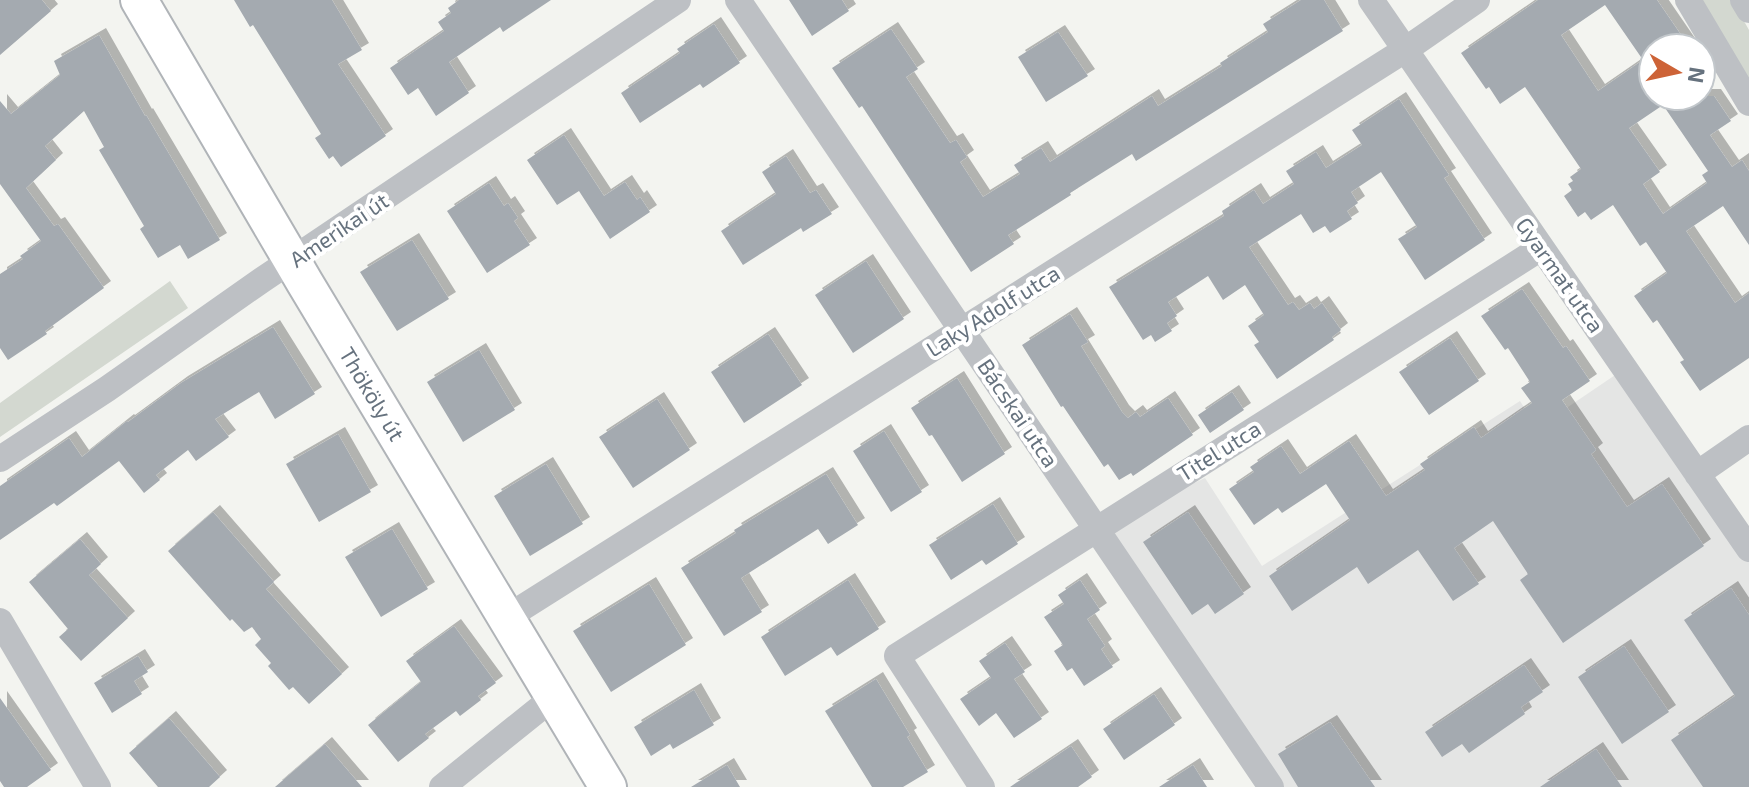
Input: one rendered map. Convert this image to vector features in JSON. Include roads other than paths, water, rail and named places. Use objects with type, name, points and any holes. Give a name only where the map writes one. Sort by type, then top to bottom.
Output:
[{"type":"main road","name":"Thököly út","points":[[139,0],[608,787]]},
{"type":"street","name":"Amerikai út","points":[[0,459],[678,0]]},
{"type":"street","name":"Bácskai utca","points":[[738,0],[1271,787]]},
{"type":"street","name":"Gyarmat utca","points":[[1371,0],[1749,549]]},
{"type":"street","name":"Laky Adolf utca","points":[[506,618],[1405,50],[1477,0]]},
{"type":"street","points":[[1688,0],[1749,103]]},
{"type":"street","points":[[1743,0],[1749,10]]},
{"type":"street","name":"Titel utca","points":[[982,787],[897,656],[1541,248]]},
{"type":"street","points":[[1697,474],[1749,438]]},
{"type":"street","points":[[0,621],[98,787]]},
{"type":"street","points":[[442,787],[555,696]]}]
